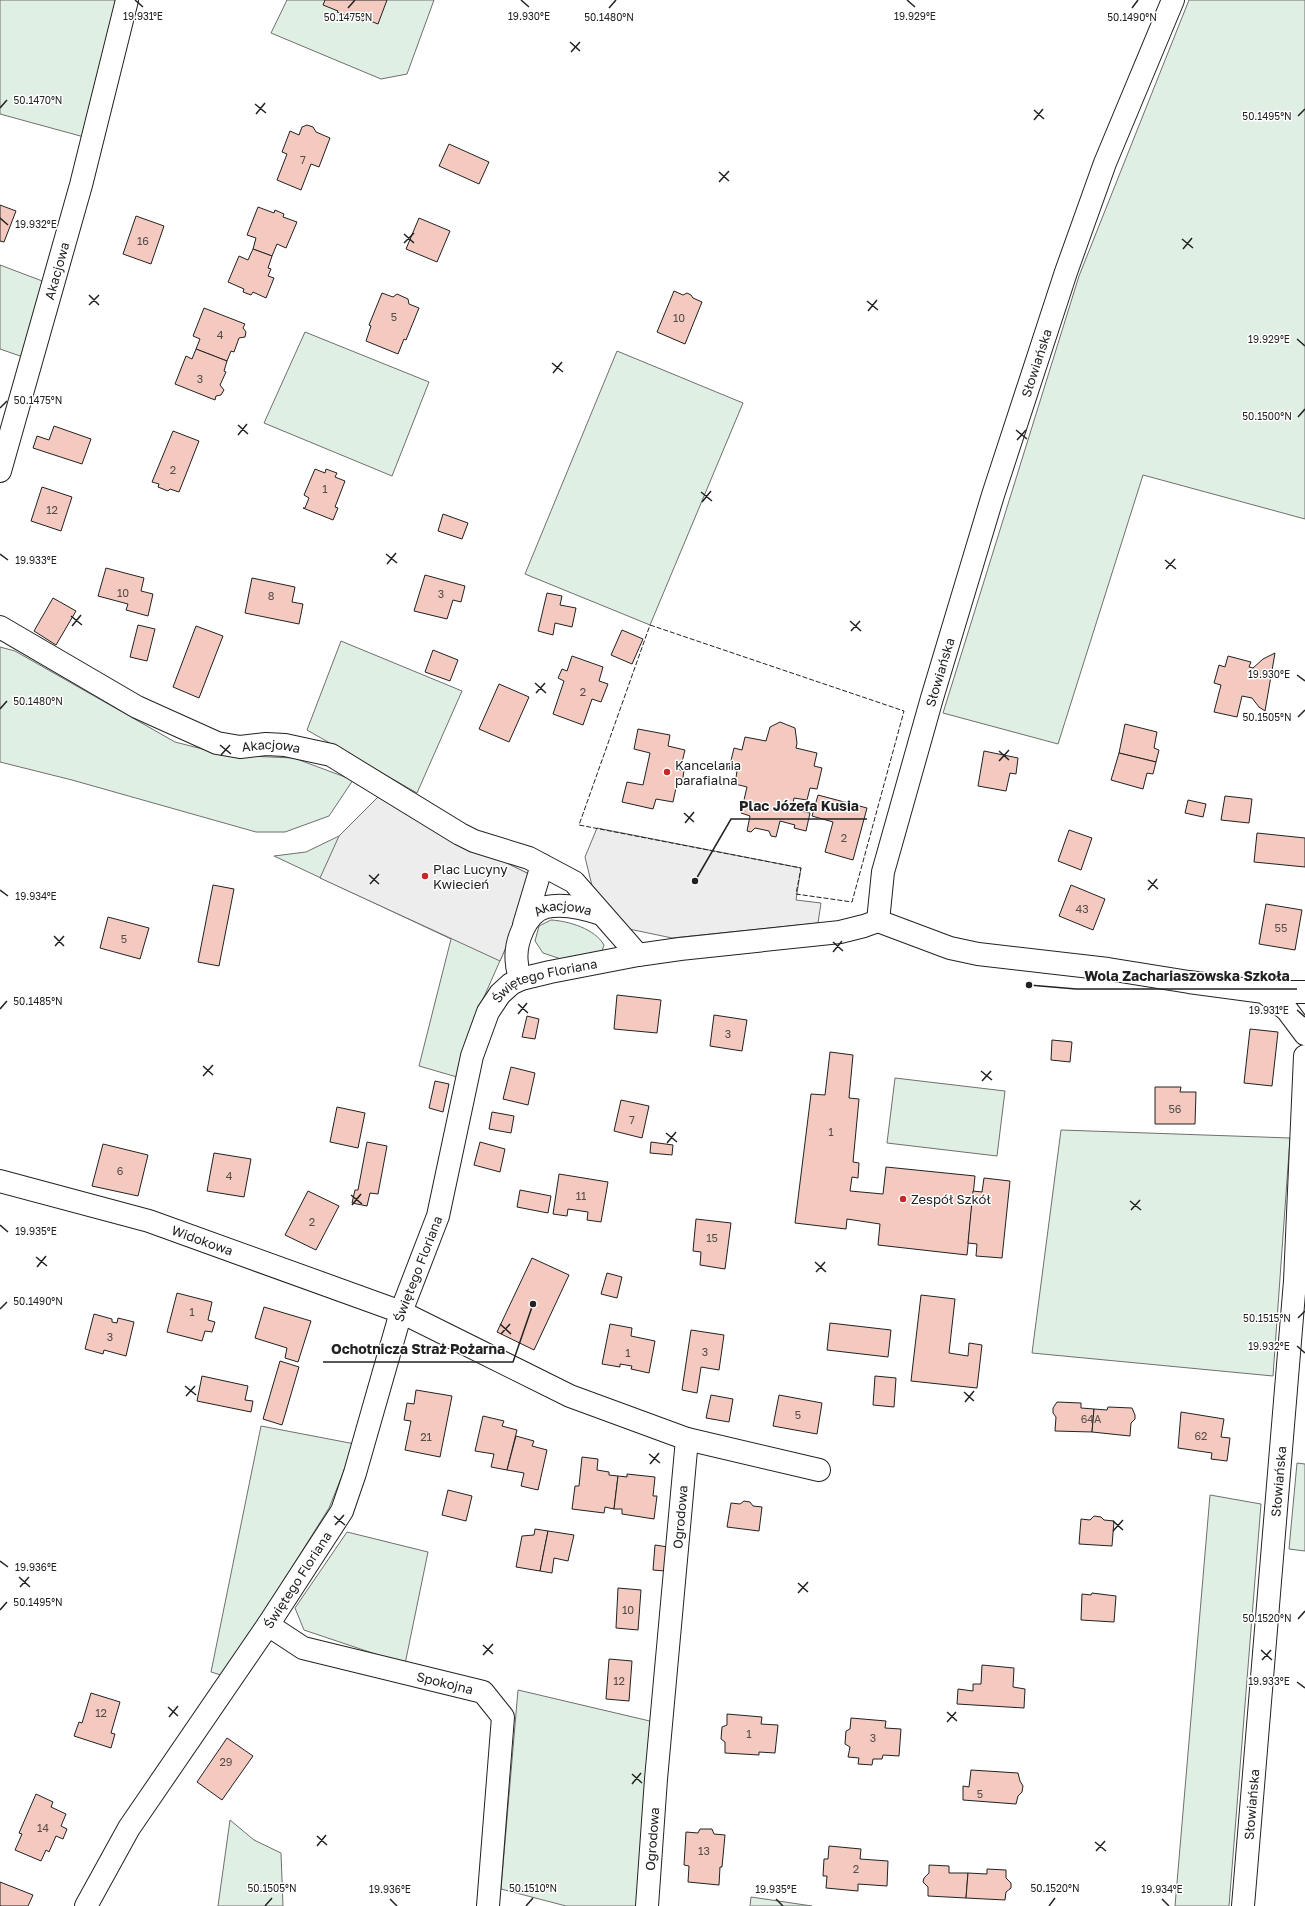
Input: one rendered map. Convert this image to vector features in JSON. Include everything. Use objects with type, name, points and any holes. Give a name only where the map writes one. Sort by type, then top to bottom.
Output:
[{"type":"street","name":"Akacjowa","points":[[0,471],[81,185],[127,0]]},
{"type":"street","name":"Słowiańska","points":[[878,921],[883,872],[932,698],[993,495],[1066,272],[1105,164],[1173,0]]},
{"type":"street","name":"Akacjowa","points":[[0,627],[138,707],[189,731],[225,744],[240,747],[266,744],[285,745],[332,755],[460,834],[474,841],[529,858],[574,882],[601,914]]},
{"type":"street","name":"Akacjowa","points":[[521,979],[516,963],[518,944],[542,865]]},
{"type":"street","name":"Akacjowa","points":[[524,926],[536,912],[545,907],[580,907],[601,914]]},
{"type":"street","points":[[601,914],[638,955]]},
{"type":"street","name":"Świętego Floriana","points":[[86,1906],[129,1828],[268,1625],[342,1511],[355,1473],[401,1312],[438,1216],[472,1056],[488,1012],[496,1000],[511,984],[521,979],[550,972],[638,955],[680,949],[840,932],[878,921]]},
{"type":"street","points":[[878,921],[950,948],[978,954],[1108,969],[1264,992],[1305,992]]},
{"type":"street","points":[[1264,992],[1287,1010],[1305,1034]]},
{"type":"street","name":"Słowiańska","points":[[1243,1906],[1295,1281],[1305,1056]]},
{"type":"street","name":"Widokowa","points":[[0,1181],[149,1221],[401,1312]]},
{"type":"street","points":[[401,1312],[570,1396],[687,1439],[819,1470]]},
{"type":"street","name":"Ogrodowa","points":[[647,1906],[656,1779],[687,1439]]},
{"type":"street","name":"Spokojna","points":[[268,1625],[303,1648],[483,1692],[503,1717],[488,1906]]},
{"type":"green space","points":[[0,0],[116,0],[84,137],[0,114]]},
{"type":"green space","points":[[287,0],[434,0],[407,74],[381,79],[271,33]]},
{"type":"green space","points":[[1189,0],[1305,0],[1305,519],[1143,475],[1058,744],[943,713],[1079,276]]},
{"type":"green space","points":[[0,265],[45,282],[23,357],[0,349]]},
{"type":"green space","points":[[305,332],[429,382],[392,476],[264,423]]},
{"type":"green space","points":[[617,351],[743,403],[650,625],[525,574]]},
{"type":"green space","points":[[341,641],[462,691],[417,793],[307,730]]},
{"type":"green space","points":[[0,647],[15,651],[175,742],[226,755],[294,758],[353,780],[329,816],[285,832],[256,832],[72,780],[0,762]]},
{"type":"green space","name":"Plac Lucyny Kwiecień","points":[[382,793],[476,848],[529,874],[518,920],[480,1006],[457,1077],[419,1066],[451,939],[274,856],[306,852],[339,836]]},
{"type":"green space","points":[[551,920],[566,922],[588,930],[600,939],[604,945],[602,951],[561,959],[543,953],[535,941],[539,926]]},
{"type":"green space","points":[[895,1078],[1005,1091],[997,1156],[887,1143]]},
{"type":"green space","points":[[1061,1130],[1290,1138],[1273,1376],[1032,1353]]},
{"type":"green space","points":[[261,1426],[355,1444],[329,1508],[224,1676],[211,1672]]},
{"type":"green space","points":[[1297,1463],[1305,1464],[1305,1551],[1289,1549]]},
{"type":"green space","points":[[1210,1495],[1261,1504],[1229,1906],[1175,1906]]},
{"type":"green space","points":[[347,1532],[428,1552],[405,1664],[304,1630],[295,1608]]},
{"type":"green space","points":[[518,1690],[654,1722],[639,1906],[566,1906],[501,1889]]},
{"type":"green space","points":[[230,1820],[254,1840],[281,1853],[283,1906],[218,1906]]},
{"type":"green space","points":[[751,1897],[812,1906],[750,1906]]},
{"type":"shaded area","name":"Plac Lucyny Kwiecień","points":[[382,793],[476,848],[529,874],[518,920],[500,961],[320,878],[339,836]]},
{"type":"shaded area","points":[[597,828],[801,868],[796,900],[821,903],[818,923],[672,938],[629,929],[594,894],[585,857]]},
{"type":"building","points":[[325,0],[387,0],[378,24],[365,19],[363,21],[361,20],[363,17],[352,13],[350,17],[337,12],[338,11],[323,5]]},
{"type":"building","points":[[307,125],[313,127],[316,132],[330,138],[319,167],[311,164],[301,190],[277,180],[287,154],[282,152],[290,131],[299,135],[302,127]]},
{"type":"building","points":[[449,144],[489,162],[479,184],[439,166]]},
{"type":"building","points":[[0,205],[16,211],[4,242],[0,241]]},
{"type":"building","points":[[258,207],[274,213],[275,210],[284,214],[283,217],[297,222],[286,248],[277,244],[272,256],[253,249],[256,238],[247,235]]},
{"type":"building","points":[[136,216],[164,226],[151,264],[123,254]]},
{"type":"building","points":[[419,218],[450,231],[437,262],[406,249]]},
{"type":"building","points":[[253,249],[272,256],[268,268],[271,269],[268,276],[274,278],[266,298],[253,292],[251,295],[243,292],[244,289],[228,282],[239,256],[248,260]]},
{"type":"building","points":[[674,291],[683,295],[687,293],[693,298],[702,302],[685,344],[657,332]]},
{"type":"building","points":[[382,293],[393,297],[397,294],[408,299],[409,304],[419,308],[406,340],[404,339],[398,354],[366,341],[371,326],[369,325]]},
{"type":"building","points":[[204,308],[245,324],[243,328],[246,332],[245,337],[239,338],[234,352],[231,351],[227,361],[196,349],[200,339],[193,336]]},
{"type":"building","points":[[196,349],[227,361],[224,371],[226,372],[220,385],[224,390],[221,395],[216,396],[215,400],[175,384],[186,356],[192,359]]},
{"type":"building","points":[[54,426],[91,439],[82,464],[33,448],[37,436],[49,440]]},
{"type":"building","points":[[173,431],[199,441],[179,492],[170,489],[168,491],[158,487],[159,484],[152,482]]},
{"type":"building","points":[[315,469],[325,473],[326,469],[337,473],[335,477],[345,481],[335,507],[338,508],[333,520],[303,508],[305,508],[309,498],[304,495]]},
{"type":"building","points":[[42,487],[72,497],[61,531],[31,521]]},
{"type":"building","points":[[443,514],[468,523],[462,539],[438,531]]},
{"type":"building","points":[[106,568],[144,578],[141,591],[153,594],[148,616],[126,610],[128,604],[98,596]]},
{"type":"building","points":[[425,575],[465,586],[461,602],[453,600],[447,619],[414,611]]},
{"type":"building","points":[[252,578],[295,587],[292,602],[303,604],[299,624],[245,613]]},
{"type":"building","points":[[547,593],[562,596],[560,605],[576,608],[572,627],[555,623],[553,635],[538,631]]},
{"type":"building","points":[[53,598],[76,611],[56,645],[34,631]]},
{"type":"building","points":[[138,625],[155,629],[147,661],[130,657]]},
{"type":"building","points":[[196,626],[223,636],[199,698],[173,687]]},
{"type":"building","points":[[622,630],[643,639],[632,664],[611,655]]},
{"type":"building","points":[[433,650],[458,660],[450,681],[425,672]]},
{"type":"building","points":[[1275,653],[1265,711],[1259,707],[1252,698],[1242,696],[1237,717],[1214,712],[1221,685],[1214,683],[1219,665],[1225,667],[1228,656],[1251,662],[1249,667],[1253,668],[1263,659]]},
{"type":"building","points":[[572,656],[603,667],[599,681],[608,684],[601,702],[592,699],[583,725],[553,714],[564,681],[558,678],[562,669],[567,671]]},
{"type":"building","points":[[499,684],[529,697],[509,742],[479,729]]},
{"type":"building","points":[[780,722],[795,728],[797,743],[796,748],[817,753],[814,766],[822,768],[817,789],[810,788],[807,800],[794,798],[792,809],[810,813],[806,831],[794,828],[795,825],[780,821],[776,837],[771,836],[769,831],[755,828],[751,832],[747,831],[750,816],[741,813],[747,787],[735,784],[737,771],[729,769],[734,748],[742,750],[745,737],[766,741],[770,727]]},
{"type":"building","points":[[1125,724],[1157,732],[1154,748],[1159,750],[1156,762],[1119,753]]},
{"type":"building","points":[[638,729],[670,735],[668,746],[685,750],[680,770],[684,771],[683,777],[681,784],[677,783],[673,802],[656,799],[653,809],[622,802],[627,782],[643,785],[650,753],[634,749]]},
{"type":"building","points":[[984,751],[1018,758],[1016,774],[1010,773],[1006,791],[978,786]]},
{"type":"building","points":[[1119,753],[1156,762],[1153,774],[1147,773],[1143,789],[1111,780]]},
{"type":"building","points":[[818,795],[867,808],[853,860],[825,852],[833,822],[812,816]]},
{"type":"building","points":[[1225,796],[1252,799],[1249,823],[1221,820]]},
{"type":"building","points":[[1188,800],[1206,804],[1203,817],[1185,813]]},
{"type":"building","points":[[1069,830],[1092,838],[1081,870],[1058,861]]},
{"type":"building","points":[[1257,833],[1305,838],[1305,867],[1254,862]]},
{"type":"building","points":[[213,885],[234,889],[219,966],[198,962]]},
{"type":"building","points":[[1071,885],[1105,899],[1093,930],[1059,916]]},
{"type":"building","points":[[1266,904],[1302,910],[1295,950],[1259,944]]},
{"type":"building","points":[[108,917],[149,928],[140,959],[100,948]]},
{"type":"building","points":[[617,995],[661,1000],[657,1033],[614,1029]]},
{"type":"building","points":[[714,1015],[747,1020],[742,1051],[710,1046]]},
{"type":"building","points":[[527,1016],[539,1019],[535,1039],[522,1037]]},
{"type":"building","points":[[1250,1029],[1278,1032],[1272,1086],[1244,1083]]},
{"type":"building","points":[[1052,1040],[1072,1042],[1070,1062],[1051,1060]]},
{"type":"building","points":[[830,1052],[853,1055],[849,1098],[859,1099],[853,1162],[859,1163],[858,1178],[852,1177],[850,1191],[883,1194],[886,1167],[975,1176],[967,1255],[878,1245],[880,1224],[847,1219],[846,1229],[795,1223],[811,1094],[825,1095]]},
{"type":"building","points":[[511,1067],[535,1073],[528,1105],[503,1099]]},
{"type":"building","points":[[435,1081],[449,1084],[443,1112],[429,1108]]},
{"type":"building","points":[[1155,1087],[1181,1087],[1180,1092],[1196,1092],[1195,1124],[1155,1124]]},
{"type":"building","points":[[621,1100],[649,1106],[642,1138],[614,1131]]},
{"type":"building","points":[[337,1107],[365,1113],[358,1148],[330,1142]]},
{"type":"building","points":[[492,1112],[514,1116],[511,1133],[489,1129]]},
{"type":"building","points":[[367,1142],[387,1146],[378,1194],[370,1193],[367,1206],[352,1203],[355,1190],[358,1190]]},
{"type":"building","points":[[480,1142],[505,1149],[500,1172],[474,1165]]},
{"type":"building","points":[[651,1142],[673,1145],[672,1155],[650,1153]]},
{"type":"building","points":[[103,1144],[148,1155],[138,1196],[92,1186]]},
{"type":"building","points":[[214,1153],[251,1159],[244,1197],[207,1191]]},
{"type":"building","points":[[559,1174],[608,1182],[601,1222],[587,1220],[588,1212],[568,1209],[567,1216],[553,1214]]},
{"type":"building","points":[[984,1178],[1010,1181],[1002,1258],[976,1256],[977,1244],[968,1243],[973,1191],[982,1192]]},
{"type":"building","points":[[520,1190],[551,1196],[548,1213],[517,1207]]},
{"type":"building","points":[[308,1191],[339,1206],[316,1250],[285,1235]]},
{"type":"building","points":[[696,1219],[731,1223],[725,1269],[700,1265],[701,1252],[693,1251]]},
{"type":"building","points":[[532,1258],[569,1275],[534,1350],[497,1332]]},
{"type":"building","points":[[607,1273],[622,1277],[617,1298],[601,1294]]},
{"type":"building","points":[[177,1293],[212,1302],[208,1320],[215,1322],[212,1332],[205,1331],[202,1341],[167,1332]]},
{"type":"building","points":[[921,1295],[955,1299],[949,1353],[968,1356],[969,1343],[982,1345],[977,1388],[911,1381]]},
{"type":"building","points":[[264,1307],[311,1321],[298,1362],[285,1358],[287,1348],[255,1338]]},
{"type":"building","points":[[94,1314],[112,1319],[112,1322],[117,1323],[118,1318],[134,1322],[126,1356],[104,1350],[103,1354],[85,1349]]},
{"type":"building","points":[[830,1323],[891,1330],[888,1357],[827,1350]]},
{"type":"building","points":[[610,1324],[632,1328],[631,1336],[655,1341],[649,1373],[631,1369],[632,1366],[620,1364],[620,1367],[602,1364]]},
{"type":"building","points":[[691,1330],[724,1335],[719,1370],[701,1367],[697,1393],[682,1390]]},
{"type":"building","points":[[280,1361],[299,1367],[282,1425],[263,1419]]},
{"type":"building","points":[[202,1376],[248,1386],[245,1400],[253,1401],[251,1412],[197,1401]]},
{"type":"building","points":[[875,1376],[896,1378],[894,1407],[873,1405]]},
{"type":"building","points":[[416,1390],[452,1396],[440,1457],[405,1450],[411,1421],[404,1420],[407,1403],[414,1404]]},
{"type":"building","points":[[711,1395],[733,1399],[729,1422],[706,1418]]},
{"type":"building","points":[[779,1395],[822,1403],[817,1434],[773,1426]]},
{"type":"building","points":[[1057,1402],[1081,1403],[1081,1408],[1094,1409],[1092,1432],[1055,1431],[1056,1417],[1053,1413],[1053,1408]]},
{"type":"building","points":[[1108,1407],[1132,1408],[1135,1419],[1131,1423],[1130,1436],[1092,1432],[1094,1409],[1107,1410]]},
{"type":"building","points":[[1181,1412],[1224,1419],[1221,1437],[1230,1438],[1227,1461],[1211,1459],[1212,1453],[1178,1448]]},
{"type":"building","points":[[483,1416],[504,1421],[502,1426],[517,1430],[507,1470],[491,1467],[494,1454],[475,1451]]},
{"type":"building","points":[[516,1436],[534,1441],[532,1446],[547,1450],[538,1490],[521,1486],[524,1473],[507,1470]]},
{"type":"building","points":[[582,1457],[598,1459],[597,1470],[609,1472],[609,1475],[618,1476],[614,1509],[605,1507],[604,1513],[572,1509],[575,1486],[579,1486]]},
{"type":"building","points":[[627,1474],[655,1477],[653,1496],[657,1496],[654,1519],[622,1514],[622,1509],[614,1509],[618,1476],[627,1477]]},
{"type":"building","points":[[448,1490],[472,1496],[466,1521],[442,1515]]},
{"type":"building","points":[[744,1501],[750,1502],[753,1506],[762,1507],[759,1531],[727,1527],[731,1503],[740,1504]]},
{"type":"building","points":[[1094,1516],[1101,1517],[1104,1520],[1114,1521],[1112,1546],[1079,1544],[1081,1519],[1090,1520]]},
{"type":"building","points":[[535,1529],[548,1531],[540,1571],[516,1567],[522,1536],[534,1535]]},
{"type":"building","points":[[548,1531],[574,1535],[568,1561],[554,1558],[552,1573],[540,1571]]},
{"type":"building","points":[[655,1545],[668,1547],[665,1571],[653,1570]]},
{"type":"building","points":[[618,1588],[641,1590],[638,1630],[616,1628]]},
{"type":"building","points":[[1092,1593],[1116,1596],[1114,1622],[1081,1620],[1082,1594],[1091,1595]]},
{"type":"building","points":[[609,1659],[632,1661],[629,1701],[606,1699]]},
{"type":"building","points":[[982,1665],[1014,1668],[1013,1687],[1025,1689],[1024,1708],[957,1704],[958,1689],[973,1691],[973,1684],[981,1684]]},
{"type":"building","points":[[91,1693],[120,1702],[111,1733],[115,1734],[111,1748],[74,1736],[79,1722],[82,1723]]},
{"type":"building","points":[[727,1714],[762,1717],[761,1724],[778,1725],[775,1753],[759,1752],[759,1755],[725,1753],[725,1742],[721,1739],[722,1727],[727,1725]]},
{"type":"building","points":[[851,1718],[886,1721],[885,1728],[901,1729],[899,1756],[883,1755],[882,1759],[873,1759],[872,1765],[858,1764],[859,1758],[848,1757],[850,1747],[845,1744],[846,1731],[850,1729]]},
{"type":"building","points":[[227,1738],[253,1756],[222,1800],[197,1782]]},
{"type":"building","points":[[971,1770],[1018,1773],[1023,1786],[1022,1792],[1018,1796],[1016,1804],[963,1800],[963,1786],[969,1787]]},
{"type":"building","points":[[36,1794],[53,1802],[51,1807],[66,1814],[61,1826],[67,1829],[63,1839],[56,1836],[49,1852],[46,1850],[41,1861],[15,1850],[22,1834],[19,1833]]},
{"type":"building","points":[[700,1829],[712,1829],[714,1834],[725,1835],[719,1885],[688,1882],[689,1866],[684,1865],[686,1832],[698,1833]]},
{"type":"building","points":[[829,1846],[861,1849],[860,1859],[888,1861],[887,1886],[858,1884],[858,1891],[826,1888],[827,1876],[823,1876],[824,1859],[828,1859]]},
{"type":"building","points":[[929,1865],[949,1866],[949,1873],[968,1873],[966,1898],[928,1896],[928,1887],[923,1882],[924,1878],[929,1873]]},
{"type":"building","points":[[987,1869],[1006,1870],[1006,1878],[1011,1883],[1011,1888],[1006,1892],[1005,1900],[966,1898],[968,1873],[987,1874]]},
{"type":"building","points":[[0,1882],[33,1895],[28,1906],[0,1906]]},
{"type":"fence","points":[[650,625],[904,711],[852,902],[796,894],[801,868],[579,825],[650,625]]},
{"type":"place","name":"Kancelaria parafialna","points":[[667,772]]},
{"type":"place","name":"Plac Lucyny Kwiecień","points":[[425,876]]},
{"type":"place","name":"Plac Józefa Kusia","points":[[695,881]]},
{"type":"place","name":"Wola Zachariaszowska Szkoła","points":[[1029,985]]},
{"type":"place","name":"Zespół Szkół","points":[[903,1199]]},
{"type":"place","name":"Ochotnicza Straż Pożarna","points":[[533,1304]]}]
